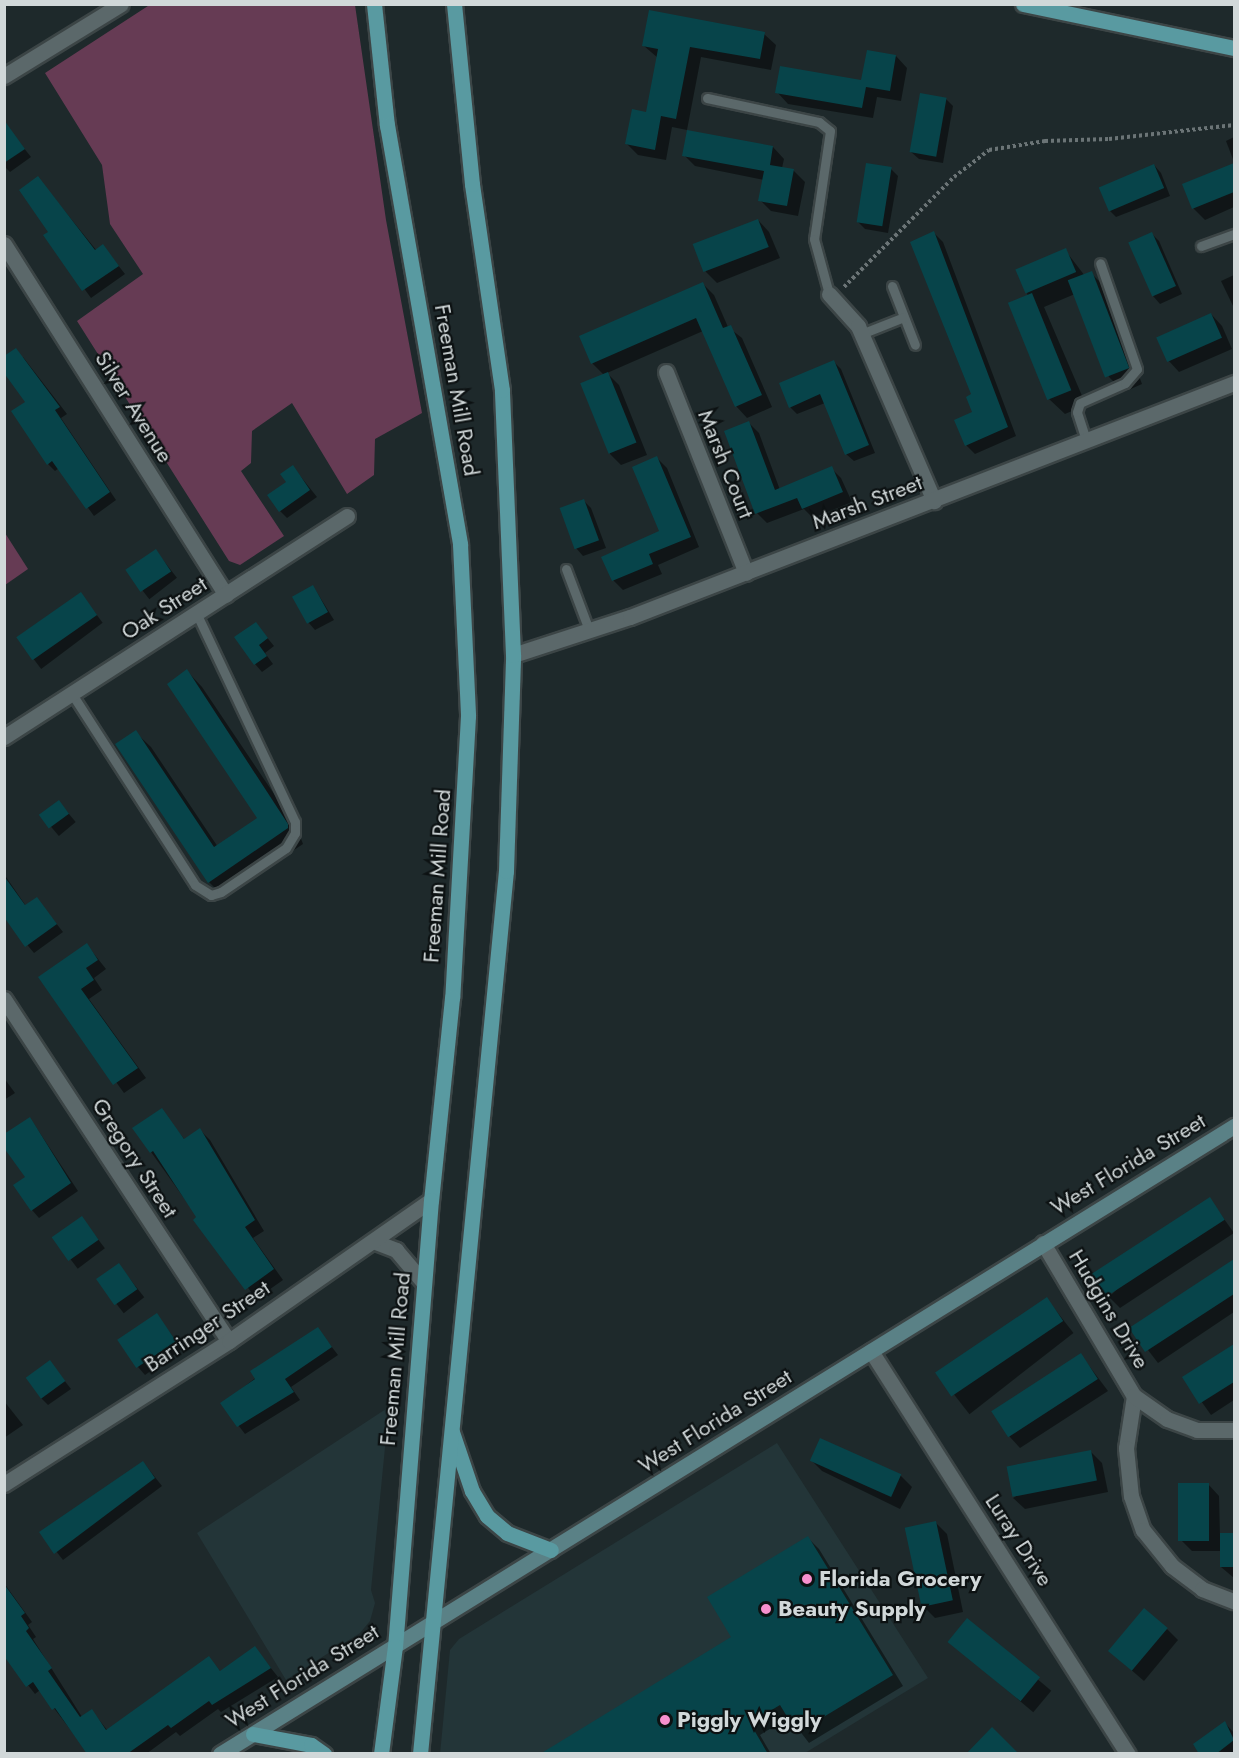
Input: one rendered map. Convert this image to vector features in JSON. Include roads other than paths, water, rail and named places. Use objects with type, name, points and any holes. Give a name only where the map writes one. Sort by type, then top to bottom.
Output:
[{"type":"main road","name":"Freeman Mill Road","points":[[374,4],[387,125],[460,544],[468,716],[465,817],[452,998],[431,1200],[395,1646],[381,1754]]},
{"type":"main road","name":"Freeman Mill Road","points":[[420,1754],[506,872],[513,655],[502,390],[472,184],[454,4]]},
{"type":"main road","points":[[1023,4],[1234,48]]},
{"type":"main road","name":"West Florida Street","points":[[220,1754],[1234,1126]]},
{"type":"main road","points":[[452,1431],[472,1491],[487,1516],[507,1533],[551,1550]]},
{"type":"main road","points":[[253,1734],[311,1744],[324,1754]]},
{"type":"street","points":[[4,76],[121,4]]},
{"type":"street","name":"Silver Avenue","points":[[4,244],[226,595]]},
{"type":"street","points":[[831,296],[859,330],[934,501]]},
{"type":"street","name":"Marsh Court","points":[[666,372],[746,573]]},
{"type":"street","name":"Marsh Street","points":[[513,655],[590,630],[746,573],[1234,383]]},
{"type":"street","name":"Oak Street","points":[[4,737],[347,516]]},
{"type":"street","name":"Gregory Street","points":[[4,999],[229,1341]]},
{"type":"street","name":"Barringer Street","points":[[4,1484],[229,1341],[431,1200]]},
{"type":"street","points":[[373,1241],[396,1250],[424,1283]]},
{"type":"street","name":"Hudgins Drive","points":[[1043,1243],[1134,1396],[1126,1448],[1131,1496],[1143,1530],[1172,1566],[1202,1589],[1234,1601]]},
{"type":"street","name":"Luray Drive","points":[[871,1351],[1128,1754]]},
{"type":"street","points":[[1134,1396],[1167,1419],[1197,1430],[1234,1430]]},
{"type":"lane","points":[[707,98],[819,122],[830,131],[814,239],[831,296]]},
{"type":"lane","points":[[1201,246],[1234,234]]},
{"type":"lane","points":[[1086,441],[1077,412],[1080,403],[1125,383],[1137,369],[1100,263]]},
{"type":"lane","points":[[892,286],[915,345]]},
{"type":"lane","points":[[859,330],[904,317]]},
{"type":"lane","points":[[566,569],[590,630]]},
{"type":"lane","points":[[72,694],[195,885],[211,895],[221,892],[286,848],[295,833],[296,822],[196,614]]},
{"type":"place","name":"Florida Grocery","points":[[807,1579]]},
{"type":"place","name":"Beauty Supply","points":[[766,1609]]},
{"type":"place","name":"Piggly Wiggly","points":[[665,1720]]}]
